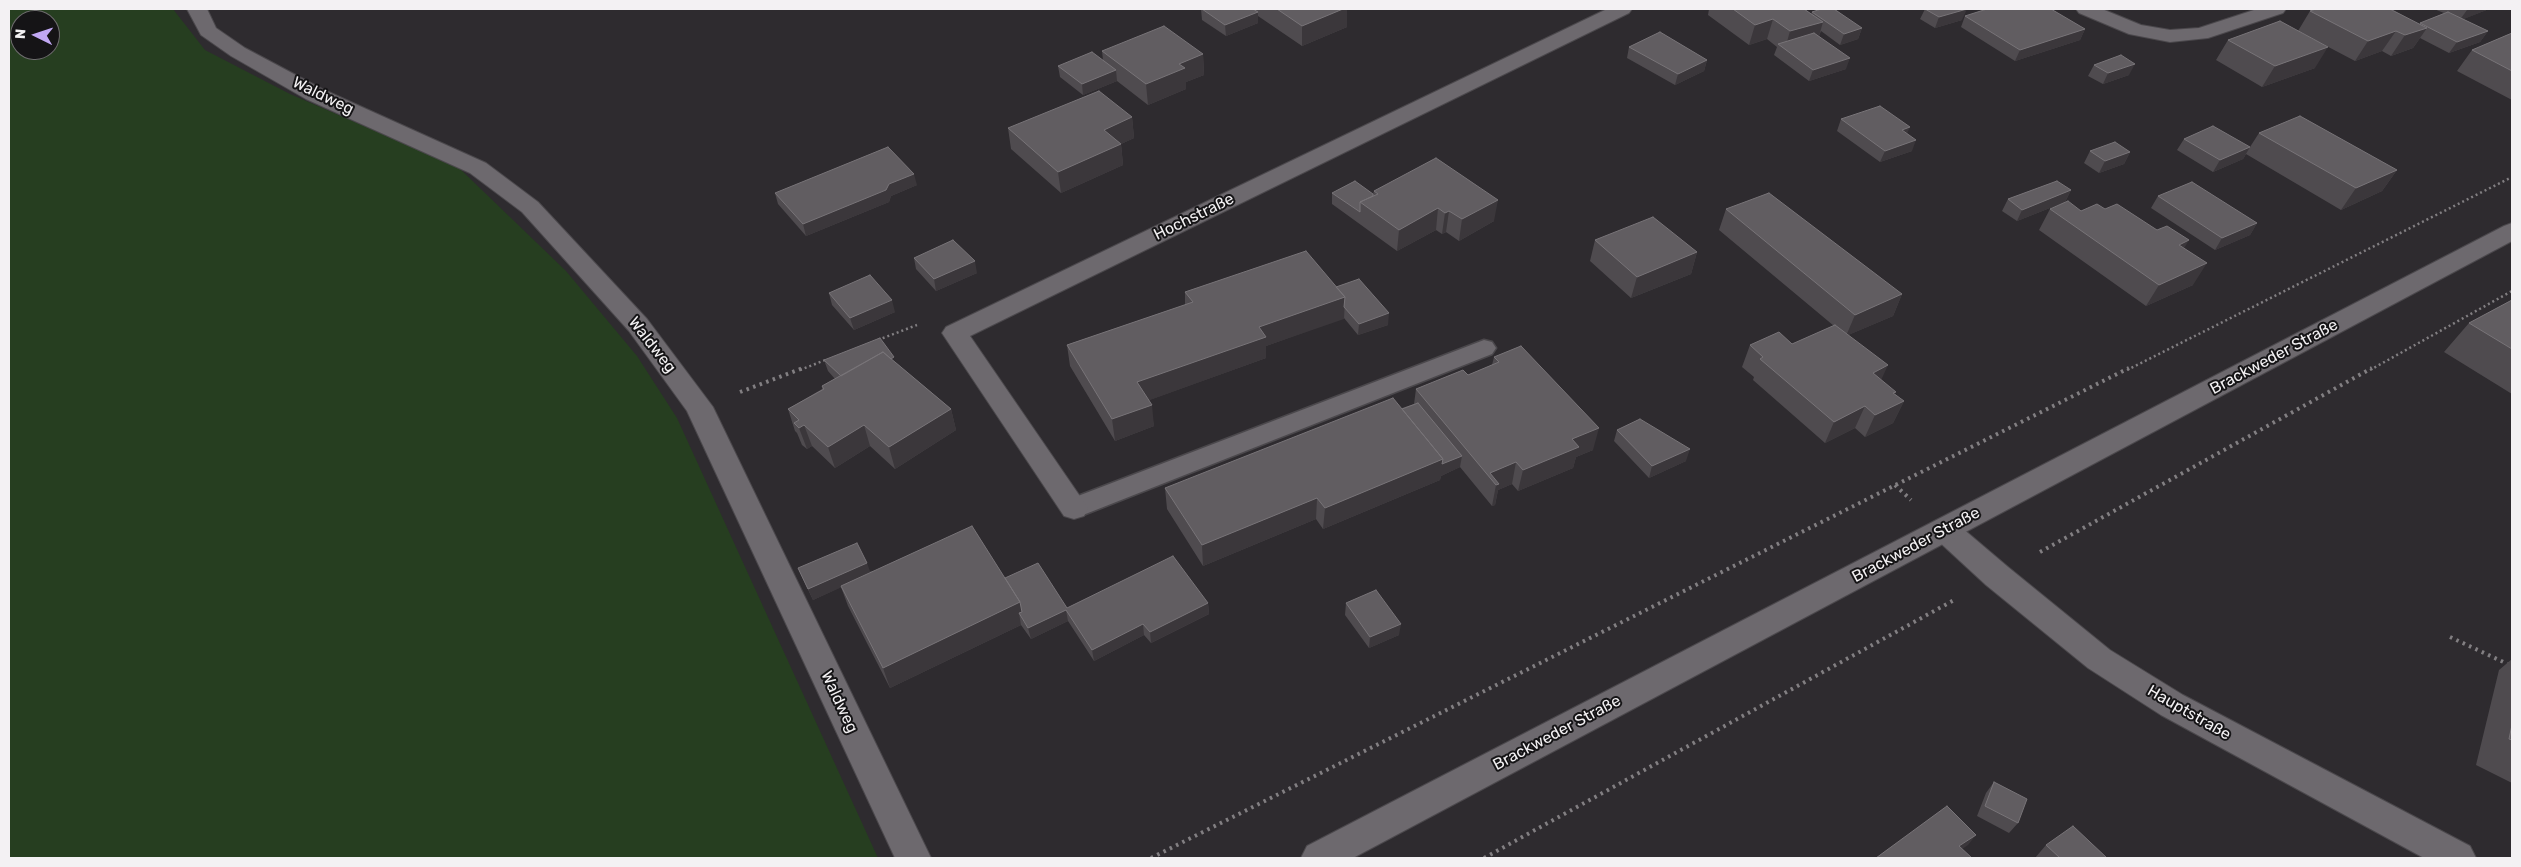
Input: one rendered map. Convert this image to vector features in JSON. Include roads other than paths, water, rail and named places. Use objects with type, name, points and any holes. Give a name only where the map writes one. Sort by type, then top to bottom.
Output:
[{"type":"street","name":"Waldweg","points":[[197,9],[208,31],[238,52],[314,94],[478,168],[530,207],[638,325],[699,407],[913,858]]},
{"type":"street","name":"Hochstraße","points":[[1074,508],[955,333],[1622,9]]},
{"type":"street","points":[[2086,9],[2136,30],[2170,36],[2201,34],[2276,9]]},
{"type":"street","name":"Brackweder Straße","points":[[1319,858],[2512,231]]},
{"type":"street","name":"Hauptstraße","points":[[1945,530],[1997,576],[2100,659],[2172,705],[2458,858]]},
{"type":"lane","points":[[1074,508],[1484,348]]}]
